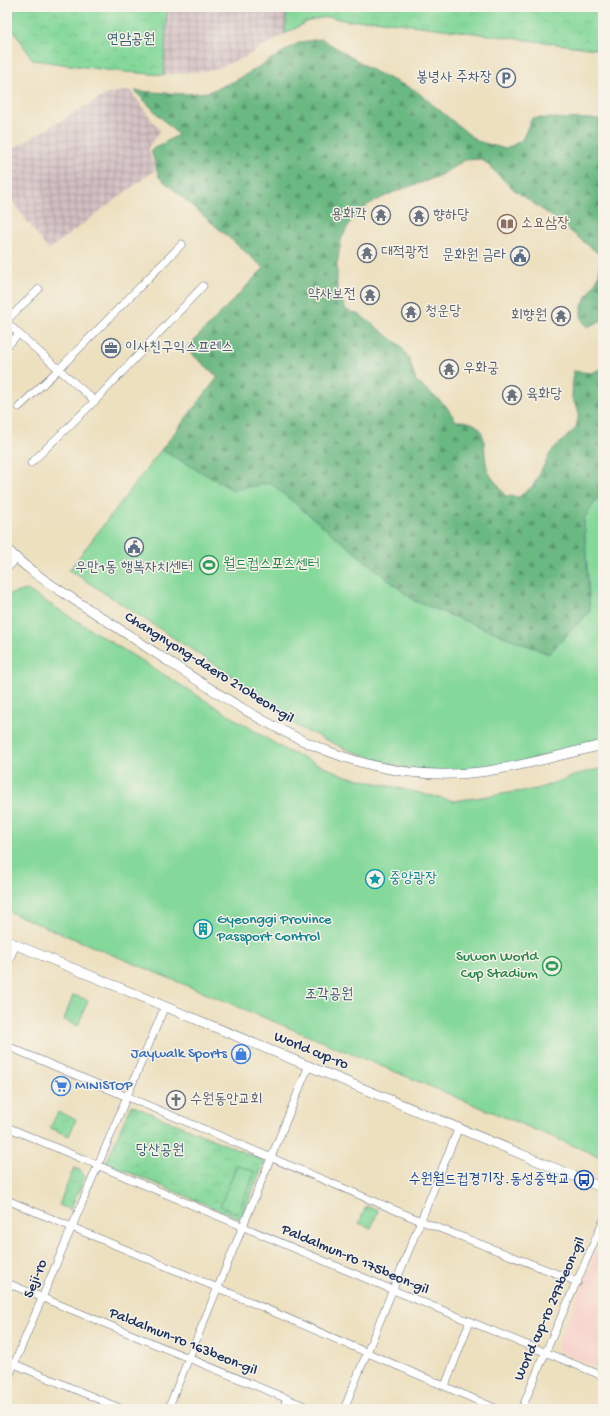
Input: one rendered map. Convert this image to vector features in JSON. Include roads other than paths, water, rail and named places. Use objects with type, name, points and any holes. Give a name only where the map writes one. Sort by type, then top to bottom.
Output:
[{"type":"street","points":[[19,407],[59,369],[182,244]]},
{"type":"street","points":[[31,463],[95,401],[203,286]]},
{"type":"street","points":[[39,289],[7,321],[19,334],[95,401]]},
{"type":"street","points":[[7,346],[19,334]]},
{"type":"street","name":"Changnyong-daero 210beon-gil","points":[[7,549],[16,558],[49,583],[248,712],[289,735],[341,757],[406,771],[461,774],[524,765],[603,745]]},
{"type":"street","points":[[7,567],[16,558]]},
{"type":"street","name":"World cup-ro","points":[[7,941],[459,1127],[603,1188]]},
{"type":"street","points":[[7,965],[16,944]]},
{"type":"street","name":"Seji-ro","points":[[7,1381],[165,1006]]},
{"type":"street","points":[[7,1046],[421,1221],[578,1282]]},
{"type":"street","points":[[168,1409],[309,1065]]},
{"type":"street","points":[[344,1409],[459,1127]]},
{"type":"street","points":[[7,1128],[98,1166]]},
{"type":"street","name":"Paldalmun-ro 175beon-gil","points":[[98,1166],[393,1290],[603,1376]]},
{"type":"street","points":[[7,1200],[218,1288],[497,1409]]},
{"type":"street","name":"World cup-ro 297beon-gil","points":[[522,1409],[544,1352],[578,1282],[603,1220]]},
{"type":"street","name":"Paldalmun-ro 163beon-gil","points":[[7,1283],[312,1409]]},
{"type":"street","points":[[445,1386],[470,1322]]},
{"type":"street","points":[[7,1361],[122,1409]]},
{"type":"street","points":[[283,1409],[287,1399]]},
{"type":"place","name":"봉녕사 주차장","points":[[506,78]]},
{"type":"place","name":"용화각","points":[[381,215]]},
{"type":"place","name":"향하당","points":[[419,216]]},
{"type":"place","name":"소요삼장","points":[[507,224]]},
{"type":"place","name":"대적광전","points":[[367,253]]},
{"type":"place","name":"문화원 금라","points":[[520,256]]},
{"type":"place","name":"약사보전","points":[[370,295]]},
{"type":"place","name":"청운당","points":[[411,312]]},
{"type":"place","name":"회향원","points":[[561,316]]},
{"type":"place","name":"이사친구익스프레스","points":[[111,348]]},
{"type":"place","name":"우화궁","points":[[449,369]]},
{"type":"place","name":"육화당","points":[[512,395]]},
{"type":"place","name":"우만1동 행복자치센터","points":[[134,547]]},
{"type":"place","name":"월드컵스포츠센터","points":[[209,565]]},
{"type":"place","name":"중앙광장","points":[[375,879]]},
{"type":"place","name":"Gyeonggi Province Passport Control","points":[[203,929]]},
{"type":"place","name":"Suwon World Cup Stadium","points":[[552,966]]},
{"type":"place","name":"Jaywalk Sports","points":[[241,1054]]},
{"type":"place","name":"MINISTOP","points":[[61,1086]]},
{"type":"place","name":"수원동안교회","points":[[176,1100]]},
{"type":"place","name":"수원월드컵경기장.동성중학교","points":[[584,1180]]},
{"type":"park label","name":"연암공원","points":[[131,40]]},
{"type":"park label","name":"조각공원","points":[[329,995]]},
{"type":"park label","name":"당산공원","points":[[160,1151]]}]
